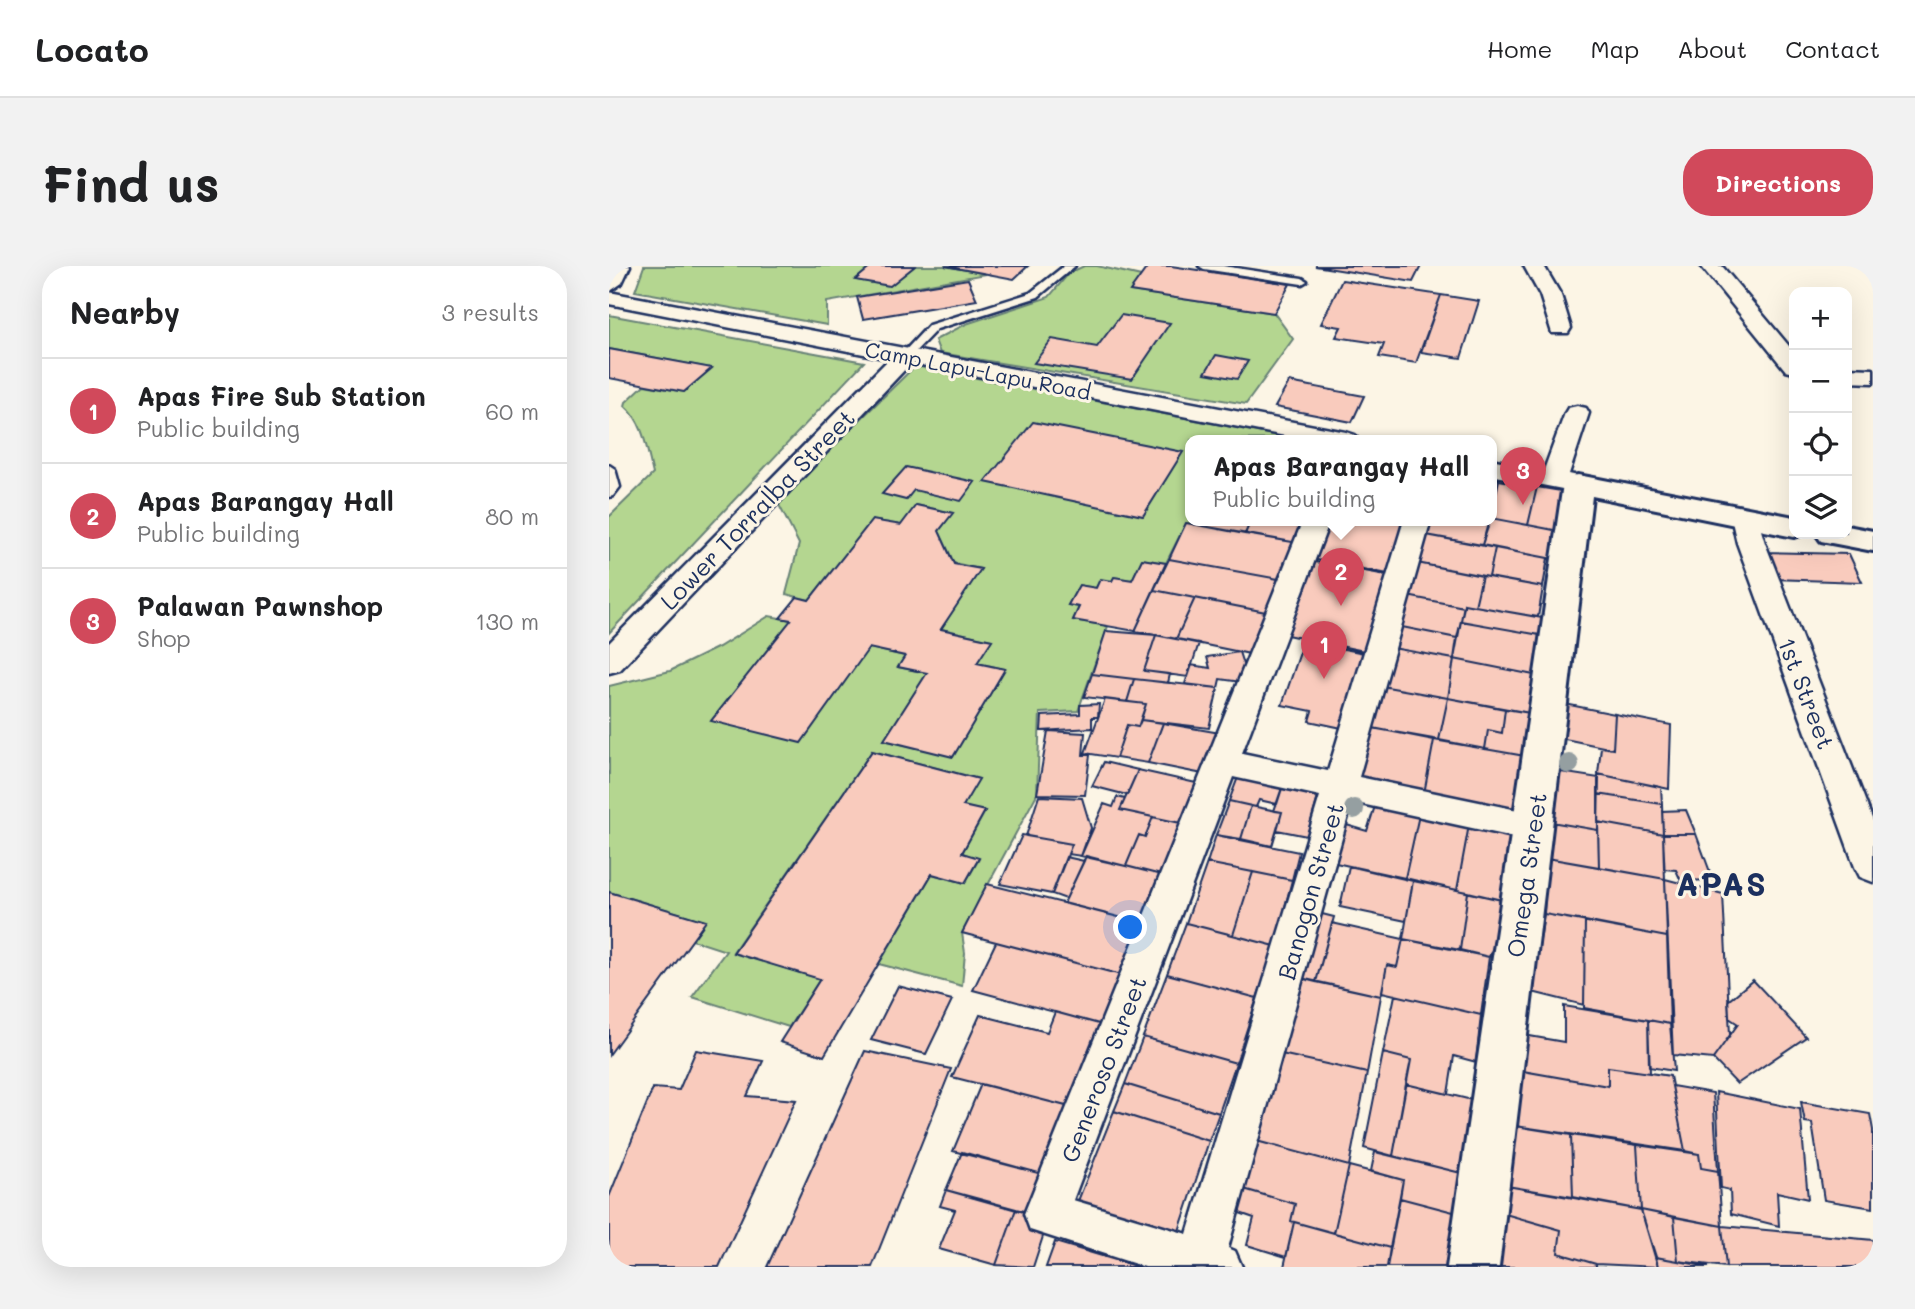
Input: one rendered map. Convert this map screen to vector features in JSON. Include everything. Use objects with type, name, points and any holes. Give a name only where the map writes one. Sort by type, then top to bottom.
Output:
[{"type":"street","points":[[1534,266],[1549,289],[1560,328]]},
{"type":"street","points":[[1711,266],[1789,360]]},
{"type":"street","name":"Camp Lapu-Lapu Road","points":[[609,298],[1320,435]]},
{"type":"street","name":"Lower Torralba Street","points":[[609,662],[905,356]]},
{"type":"street","points":[[1852,374],[1873,376]]},
{"type":"street","points":[[1566,482],[1577,414]]},
{"type":"street","points":[[1497,468],[1789,526]]},
{"type":"street","name":"Omega Street","points":[[1473,1267],[1532,827],[1566,482]]},
{"type":"street","name":"1st Street","points":[[1745,517],[1751,543],[1873,867]]},
{"type":"street","name":"Generoso Street","points":[[1210,1264],[1047,1214],[1315,526]]},
{"type":"street","name":"Banogon Street","points":[[1210,1264],[1340,786],[1416,526]]},
{"type":"street","points":[[1852,537],[1873,541]]},
{"type":"street","points":[[1223,762],[1532,827]]},
{"type":"lane","points":[[609,289],[618,281],[625,266]]},
{"type":"lane","points":[[905,356],[933,327],[1034,295],[1070,266]]},
{"type":"lane","points":[[1204,266],[1302,281]]},
{"type":"lane","points":[[609,469],[614,487],[609,493]]},
{"type":"green space","points":[[644,266],[872,266],[856,280],[889,286],[915,266],[945,266],[986,274],[827,302],[827,325],[635,291]]},
{"type":"green space","points":[[1084,266],[1097,266],[1141,276],[1131,291],[1274,313],[1293,339],[1246,404],[940,353],[935,340],[966,324],[1049,297],[1069,273]]},
{"type":"green space","points":[[609,315],[864,362],[609,633],[609,517],[653,474],[641,428],[625,406],[626,402],[644,385],[684,392],[711,368],[609,349]]},
{"type":"green space","points":[[915,366],[1273,435],[1185,435],[1185,525],[1166,563],[1142,559],[1132,580],[1115,577],[1112,581],[1100,579],[1096,588],[1079,585],[1068,605],[1079,607],[1073,620],[1108,626],[1078,711],[1040,713],[1037,794],[962,933],[965,953],[962,986],[879,964],[932,874],[965,883],[979,859],[962,853],[985,812],[963,806],[978,779],[872,751],[733,952],[820,979],[789,1027],[692,997],[726,951],[692,940],[705,921],[609,892],[609,686],[670,671],[719,647],[769,616],[791,620],[711,721],[869,648],[905,656],[898,667],[927,673],[884,740],[953,756],[1005,669],[977,663],[991,640],[941,629],[980,569],[954,563],[939,531],[952,513],[917,505],[901,525],[872,520],[809,600],[786,594],[799,544],[777,501]]},
{"type":"building","points":[[872,266],[915,266],[890,286],[855,280]]},
{"type":"building","points":[[945,266],[1028,266],[1014,279]]},
{"type":"building","points":[[1148,266],[1171,266],[1290,284],[1274,313],[1130,291]]},
{"type":"building","points":[[1315,266],[1421,266],[1413,282]]},
{"type":"building","points":[[968,279],[977,300],[863,319],[857,297]]},
{"type":"building","points":[[1342,280],[1441,295],[1416,363],[1379,357],[1384,344],[1336,337],[1341,327],[1321,324]]},
{"type":"building","points":[[1441,295],[1479,301],[1461,358],[1421,352]]},
{"type":"building","points":[[1121,315],[1170,323],[1132,379],[1034,363],[1052,339],[1097,347]]},
{"type":"building","points":[[609,349],[712,368],[684,392],[609,378]]},
{"type":"building","points":[[1216,355],[1248,361],[1237,379],[1205,373]]},
{"type":"building","points":[[1289,382],[1364,396],[1352,422],[1275,407]]},
{"type":"building","points":[[1033,422],[1183,452],[1143,516],[985,482]]},
{"type":"building","points":[[906,467],[975,482],[961,501],[914,490],[906,500],[882,494]]},
{"type":"building","points":[[1499,480],[1537,487],[1528,525],[1497,519]]},
{"type":"building","points":[[1537,487],[1567,492],[1559,531],[1528,525]]},
{"type":"building","points":[[916,505],[953,513],[939,531],[954,564],[981,569],[941,629],[992,640],[977,663],[1005,669],[953,757],[884,740],[927,673],[898,667],[905,656],[869,648],[801,743],[711,721],[791,620],[780,618],[797,597],[809,600],[872,520],[901,525]]},
{"type":"building","points":[[1497,519],[1559,531],[1553,559],[1482,545],[1488,526],[1497,526]]},
{"type":"building","points":[[1185,525],[1298,543],[1284,580],[1169,559]]},
{"type":"building","points":[[1203,526],[1248,526],[1245,534]]},
{"type":"building","points":[[1248,526],[1305,526],[1298,543],[1245,534]]},
{"type":"building","points":[[1325,526],[1413,526],[1398,576],[1312,559]]},
{"type":"building","points":[[1423,526],[1487,526],[1482,545],[1421,534]]},
{"type":"building","points":[[1421,534],[1495,548],[1489,577],[1412,562]]},
{"type":"building","points":[[1495,548],[1548,558],[1543,587],[1489,577]]},
{"type":"building","points":[[1761,552],[1849,554],[1862,582],[1772,579]]},
{"type":"building","points":[[1142,559],[1166,563],[1135,631],[1073,620],[1079,607],[1068,605],[1079,585],[1096,588],[1100,579],[1112,581],[1114,577],[1132,580]]},
{"type":"building","points":[[1169,559],[1284,580],[1271,613],[1154,590]]},
{"type":"building","points":[[1310,561],[1397,577],[1374,653],[1282,634]]},
{"type":"building","points":[[1412,562],[1482,576],[1475,606],[1464,604],[1464,607],[1402,595]]},
{"type":"building","points":[[1482,576],[1543,587],[1538,617],[1475,606]]},
{"type":"building","points":[[1154,590],[1195,598],[1176,639],[1135,631]]},
{"type":"building","points":[[1402,595],[1464,607],[1457,638],[1392,625]]},
{"type":"building","points":[[1195,598],[1271,613],[1255,655],[1176,639]]},
{"type":"building","points":[[1464,604],[1542,618],[1540,635],[1461,621]]},
{"type":"building","points":[[1461,621],[1540,635],[1534,675],[1454,659]]},
{"type":"building","points":[[1392,625],[1457,638],[1454,659],[1387,647]]},
{"type":"building","points":[[1106,631],[1156,635],[1144,671],[1170,674],[1168,683],[1092,674]]},
{"type":"building","points":[[1156,635],[1199,643],[1188,677],[1144,671]]},
{"type":"building","points":[[1304,641],[1364,653],[1342,728],[1309,721],[1312,711],[1282,705]]},
{"type":"building","points":[[1387,647],[1454,659],[1448,698],[1376,685]]},
{"type":"building","points":[[1239,652],[1249,683],[1220,679],[1218,688],[1185,684],[1191,665],[1210,668],[1207,657]]},
{"type":"building","points":[[1454,659],[1534,675],[1530,713],[1448,698]]},
{"type":"building","points":[[1092,674],[1134,679],[1127,702],[1084,697]]},
{"type":"building","points":[[1134,679],[1218,688],[1209,728],[1141,720],[1146,704],[1127,702]]},
{"type":"building","points":[[1376,685],[1448,698],[1439,740],[1366,727]]},
{"type":"building","points":[[1448,698],[1505,709],[1502,733],[1488,730],[1485,749],[1439,740]]},
{"type":"building","points":[[1105,699],[1146,704],[1138,727],[1127,725],[1116,758],[1085,753]]},
{"type":"building","points":[[1099,704],[1098,717],[1092,717],[1092,728],[1041,731],[1042,716],[1080,714],[1080,705]]},
{"type":"building","points":[[1565,704],[1615,714],[1613,749],[1560,738]]},
{"type":"building","points":[[1505,709],[1530,713],[1525,756],[1485,749],[1488,730],[1502,733]]},
{"type":"building","points":[[1615,714],[1671,725],[1669,789],[1598,774],[1601,747],[1613,749]]},
{"type":"building","points":[[1141,720],[1163,723],[1148,763],[1116,758],[1127,725],[1138,727]]},
{"type":"building","points":[[1163,723],[1226,734],[1213,776],[1148,763]]},
{"type":"building","points":[[1363,726],[1434,740],[1423,799],[1349,785]]},
{"type":"building","points":[[1048,731],[1085,733],[1083,755],[1090,755],[1085,795],[1037,794]]},
{"type":"building","points":[[1434,740],[1525,756],[1519,817],[1423,799]]},
{"type":"building","points":[[872,751],[979,779],[963,806],[985,811],[962,853],[979,858],[965,883],[932,874],[824,1056],[780,1042],[820,979],[733,953]]},
{"type":"building","points":[[1104,762],[1138,770],[1127,795],[1092,786]]},
{"type":"building","points":[[1138,770],[1205,785],[1190,825],[1120,810]]},
{"type":"building","points":[[1554,771],[1599,778],[1598,830],[1551,822]]},
{"type":"building","points":[[1240,772],[1284,782],[1277,804],[1259,800],[1256,807],[1229,801]]},
{"type":"building","points":[[1598,774],[1661,787],[1662,804],[1598,794]]},
{"type":"building","points":[[1284,782],[1320,790],[1307,836],[1277,830],[1282,812],[1274,811]]},
{"type":"building","points":[[1598,794],[1662,804],[1663,834],[1598,822]]},
{"type":"building","points":[[1039,796],[1082,798],[1091,828],[1081,856],[1068,854],[1072,844],[1026,836]]},
{"type":"building","points":[[1117,797],[1125,799],[1120,810],[1153,817],[1145,837],[1139,835],[1126,866],[1081,856],[1104,804],[1113,807]]},
{"type":"building","points":[[1229,801],[1251,806],[1241,839],[1216,835]]},
{"type":"building","points":[[1251,806],[1282,812],[1272,846],[1241,839]]},
{"type":"building","points":[[1375,806],[1419,815],[1405,878],[1331,862],[1343,824],[1367,831]]},
{"type":"building","points":[[1686,810],[1696,834],[1663,834],[1662,811]]},
{"type":"building","points":[[1419,815],[1469,825],[1457,890],[1405,878]]},
{"type":"building","points":[[1153,817],[1190,825],[1169,877],[1126,866],[1139,835],[1145,837]]},
{"type":"building","points":[[1551,822],[1598,830],[1599,867],[1547,858]]},
{"type":"building","points":[[1598,822],[1663,834],[1665,879],[1599,867]]},
{"type":"building","points":[[1469,825],[1519,827],[1510,902],[1457,890]]},
{"type":"building","points":[[1663,834],[1696,834],[1713,880],[1681,881],[1676,870],[1664,869]]},
{"type":"building","points":[[1022,835],[1072,844],[1052,894],[1000,884]]},
{"type":"building","points":[[1216,835],[1299,852],[1292,880],[1207,863]]},
{"type":"building","points":[[1086,856],[1169,877],[1150,925],[1064,903]]},
{"type":"building","points":[[1066,857],[1084,861],[1066,899],[1052,894]]},
{"type":"building","points":[[1547,858],[1665,879],[1667,937],[1544,914]]},
{"type":"building","points":[[1207,863],[1253,872],[1233,935],[1186,923]]},
{"type":"building","points":[[1349,866],[1413,881],[1406,921],[1340,907]]},
{"type":"building","points":[[1253,872],[1292,880],[1275,946],[1233,935]]},
{"type":"building","points":[[1665,879],[1723,894],[1730,1035],[1713,1059],[1673,1055]]},
{"type":"building","points":[[1413,881],[1468,892],[1460,950],[1403,939]]},
{"type":"building","points":[[987,884],[1150,925],[1129,977],[962,933]]},
{"type":"building","points":[[609,892],[706,921],[609,1055]]},
{"type":"building","points":[[1468,892],[1510,902],[1489,957],[1460,950]]},
{"type":"building","points":[[1310,911],[1334,917],[1316,982],[1292,976]]},
{"type":"building","points":[[1544,914],[1585,921],[1584,1005],[1532,992]]},
{"type":"building","points":[[1585,921],[1667,937],[1670,1024],[1584,1008]]},
{"type":"building","points":[[1186,923],[1275,946],[1257,998],[1167,974]]},
{"type":"building","points":[[1332,923],[1403,939],[1397,967],[1387,965],[1381,996],[1316,982]]},
{"type":"building","points":[[1403,939],[1489,957],[1481,1015],[1382,992],[1387,965],[1397,967]]},
{"type":"building","points":[[996,942],[1129,977],[1110,1027],[973,990]]},
{"type":"building","points":[[1167,974],[1257,998],[1236,1063],[1143,1037]]},
{"type":"building","points":[[1292,976],[1381,996],[1367,1073],[1272,1052]]},
{"type":"building","points":[[1753,980],[1806,1037],[1737,1084],[1713,1059],[1738,1024],[1729,1018],[1728,1001]]},
{"type":"building","points":[[898,986],[952,1000],[926,1054],[871,1040]]},
{"type":"building","points":[[1395,995],[1481,1015],[1476,1062],[1454,1056],[1448,1094],[1406,1084],[1411,1060],[1383,1053]]},
{"type":"building","points":[[1564,1006],[1648,1020],[1650,1073],[1608,1067],[1608,1086],[1517,1070],[1518,1034],[1564,1042]]},
{"type":"building","points":[[1055,1012],[1110,1027],[1070,1107],[952,1077],[980,1015],[1047,1032]]},
{"type":"building","points":[[1648,1020],[1670,1024],[1674,1071],[1649,1067]]},
{"type":"building","points":[[1143,1037],[1236,1063],[1219,1113],[1125,1084]]},
{"type":"building","points":[[696,1050],[763,1061],[747,1096],[796,1100],[719,1267],[609,1267],[609,1197],[653,1088],[679,1090]]},
{"type":"building","points":[[865,1051],[951,1069],[872,1267],[767,1267]]},
{"type":"building","points":[[1272,1052],[1367,1073],[1349,1166],[1249,1139]]},
{"type":"building","points":[[1383,1053],[1411,1060],[1393,1156],[1364,1148]]},
{"type":"building","points":[[1608,1067],[1670,1076],[1685,1151],[1509,1125],[1517,1070],[1608,1086]]},
{"type":"building","points":[[981,1084],[1070,1107],[1046,1175],[953,1151]]},
{"type":"building","points":[[1125,1084],[1219,1113],[1209,1141],[1114,1111]]},
{"type":"building","points":[[1406,1084],[1472,1100],[1461,1173],[1393,1156]]},
{"type":"building","points":[[1672,1086],[1713,1093],[1718,1171],[1701,1168],[1699,1154],[1685,1151]]},
{"type":"building","points":[[1716,1092],[1800,1109],[1808,1199],[1777,1192],[1779,1226],[1731,1214],[1730,1190],[1721,1188]]},
{"type":"building","points":[[1801,1102],[1870,1114],[1873,1130],[1873,1208],[1824,1200],[1812,1123],[1805,1122]]},
{"type":"building","points":[[1114,1111],[1209,1141],[1178,1234],[1078,1201]]},
{"type":"building","points":[[1509,1125],[1571,1135],[1573,1197],[1507,1186]]},
{"type":"building","points":[[1571,1135],[1637,1145],[1641,1210],[1573,1197]]},
{"type":"building","points":[[1249,1139],[1349,1166],[1334,1233],[1291,1221],[1295,1204],[1237,1187]]},
{"type":"building","points":[[1637,1145],[1699,1154],[1701,1168],[1718,1171],[1722,1226],[1641,1210]]},
{"type":"building","points":[[962,1152],[1046,1175],[1031,1214],[946,1190]]},
{"type":"building","points":[[1375,1152],[1461,1173],[1457,1213],[1400,1198],[1403,1180],[1371,1171]]},
{"type":"building","points":[[1349,1166],[1403,1180],[1390,1248],[1334,1233]]},
{"type":"building","points":[[1507,1186],[1641,1210],[1658,1267],[1596,1264],[1558,1253],[1561,1230],[1505,1214]]},
{"type":"building","points":[[1237,1187],[1295,1204],[1286,1257],[1247,1245],[1254,1218],[1231,1210]]},
{"type":"building","points":[[946,1190],[1016,1209],[996,1265],[939,1249],[955,1210],[940,1206]]},
{"type":"building","points":[[1400,1198],[1457,1213],[1449,1267],[1387,1267]]},
{"type":"building","points":[[1016,1209],[1049,1218],[1033,1267],[996,1265]]},
{"type":"building","points":[[1641,1210],[1674,1217],[1678,1261],[1656,1257]]},
{"type":"building","points":[[1505,1214],[1561,1230],[1558,1253],[1596,1264],[1596,1267],[1499,1267]]},
{"type":"building","points":[[1674,1217],[1722,1226],[1726,1267],[1678,1261]]},
{"type":"building","points":[[1294,1222],[1390,1248],[1387,1267],[1284,1267]]},
{"type":"building","points":[[1722,1226],[1873,1240],[1873,1267],[1726,1267]]},
{"type":"building","points":[[1055,1242],[1139,1267],[1046,1267]]},
{"type":"building","points":[[1656,1257],[1678,1261],[1709,1267],[1658,1267]]},
{"type":"place","name":"Palawan Pawnshop","points":[[1523,505]]},
{"type":"place","name":"Apas Barangay Hall","points":[[1341,606]]},
{"type":"place","name":"Apas Fire Sub Station","points":[[1324,679]]},
{"type":"district","name":"APAS","points":[[1722,883]]}]
